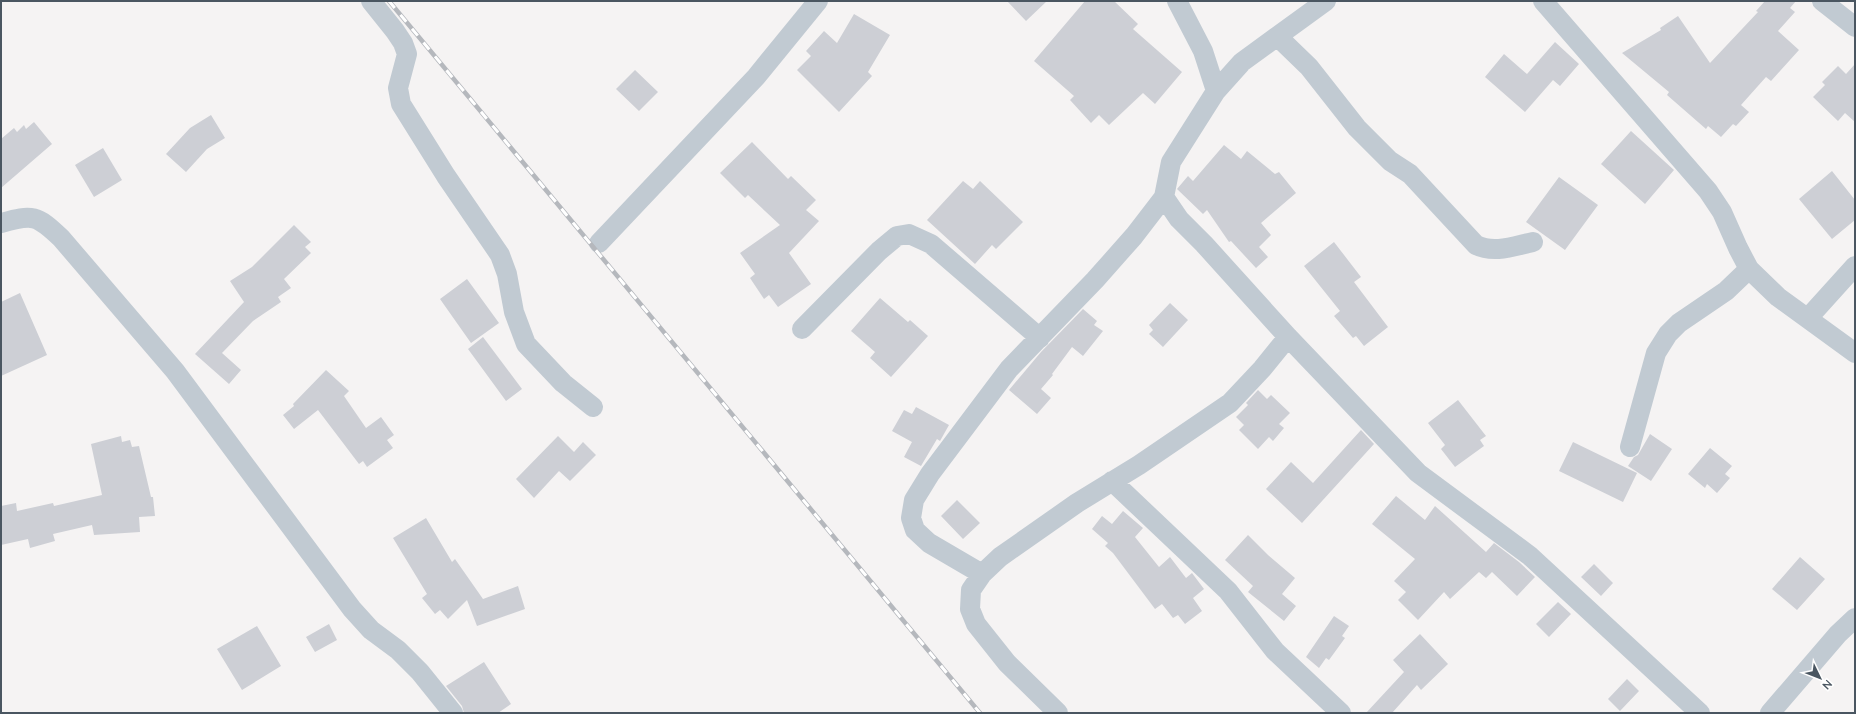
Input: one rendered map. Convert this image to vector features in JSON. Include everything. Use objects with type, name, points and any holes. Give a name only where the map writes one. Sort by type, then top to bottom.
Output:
[{"type":"street","points":[[371,1],[395,31],[403,43],[407,54],[398,88],[401,104],[446,176],[500,255],[507,274],[514,312],[526,344],[563,383],[593,407]]},
{"type":"street","points":[[599,243],[756,77],[818,1]]},
{"type":"street","points":[[1177,1],[1203,51],[1216,91]]},
{"type":"street","points":[[982,574],[930,543],[915,530],[911,518],[914,500],[930,474],[1005,375],[1129,242],[1164,197],[1171,162],[1216,91],[1242,62],[1278,38],[1326,1]]},
{"type":"street","points":[[1543,1],[1708,191],[1722,212],[1749,269],[1778,297],[1855,354]]},
{"type":"street","points":[[1822,1],[1855,27]]},
{"type":"street","points":[[1278,38],[1309,67],[1357,128],[1390,161],[1410,174],[1476,245],[1486,250],[1496,250],[1533,242]]},
{"type":"street","points":[[1164,197],[1179,219],[1204,244],[1288,337],[1418,473],[1530,556],[1700,713]]},
{"type":"street","points":[[1,223],[32,216],[47,224],[61,238],[175,371],[352,609],[371,630],[398,650],[420,672],[453,713]]},
{"type":"street","points":[[802,329],[879,251],[897,236],[909,234],[931,244],[1040,338]]},
{"type":"street","points":[[1808,318],[1855,266]]},
{"type":"street","points":[[1630,447],[1656,353],[1668,334],[1679,323],[1726,291],[1749,269]]},
{"type":"street","points":[[1058,713],[1007,663],[976,624],[970,608],[971,590],[982,574],[1000,557],[1076,503],[1230,403],[1262,369],[1288,337]]},
{"type":"street","points":[[1112,481],[1228,591],[1275,651],[1341,713]]},
{"type":"street","points":[[1770,713],[1838,634],[1855,618]]},
{"type":"building","points":[[1007,1],[1047,1],[1026,21]]},
{"type":"building","points":[[1085,1],[1114,1],[1138,24],[1133,29],[1182,72],[1155,104],[1143,93],[1109,125],[1099,115],[1091,123],[1070,100],[1074,96],[1034,61]]},
{"type":"building","points":[[1765,1],[1796,1],[1790,8],[1795,12],[1778,31],[1799,50],[1771,81],[1766,77],[1741,105],[1749,112],[1736,126],[1733,124],[1721,137],[1708,126],[1706,129],[1667,95],[1669,92],[1622,53],[1661,30],[1660,28],[1678,16],[1710,63],[1758,12],[1756,11]]},
{"type":"building","points":[[854,14],[890,35],[868,72],[872,76],[839,112],[797,70],[811,56],[806,51],[824,31],[837,43]]},
{"type":"building","points":[[1555,42],[1579,64],[1560,86],[1553,80],[1525,112],[1485,77],[1504,54],[1527,74]]},
{"type":"building","points":[[1855,64],[1855,122],[1845,113],[1838,121],[1813,97],[1825,85],[1822,82],[1838,66],[1846,74]]},
{"type":"building","points":[[635,70],[658,92],[639,111],[616,89]]},
{"type":"building","points":[[211,115],[225,138],[207,149],[186,172],[166,154],[190,128]]},
{"type":"building","points":[[34,122],[52,144],[1,188],[1,139],[14,128],[17,132],[24,125],[26,129]]},
{"type":"building","points":[[1631,131],[1674,170],[1645,204],[1601,164]]},
{"type":"building","points":[[752,142],[788,179],[791,176],[816,200],[806,210],[819,221],[789,253],[811,284],[778,307],[769,295],[764,299],[750,278],[755,274],[740,253],[780,225],[748,195],[745,198],[720,173]]},
{"type":"building","points":[[1224,145],[1241,159],[1247,151],[1275,174],[1279,172],[1296,193],[1261,223],[1271,235],[1259,247],[1268,257],[1256,268],[1231,241],[1229,242],[1207,210],[1203,214],[1177,189],[1188,176],[1193,181]]},
{"type":"building","points":[[103,148],[122,180],[94,197],[75,165]]},
{"type":"building","points":[[1832,171],[1855,200],[1855,220],[1832,239],[1799,199]]},
{"type":"building","points":[[1559,177],[1598,205],[1565,250],[1526,222]]},
{"type":"building","points":[[963,181],[973,189],[980,181],[1023,222],[996,249],[992,245],[975,264],[927,220]]},
{"type":"building","points":[[294,225],[311,242],[305,247],[311,253],[284,279],[291,288],[278,297],[281,302],[253,321],[222,353],[241,370],[229,384],[195,354],[244,302],[230,281],[252,267]]},
{"type":"building","points":[[1334,242],[1361,277],[1354,282],[1388,327],[1364,346],[1356,336],[1353,338],[1334,316],[1340,311],[1304,266]]},
{"type":"building","points":[[467,279],[499,323],[471,343],[440,299]]},
{"type":"building","points":[[20,293],[47,355],[1,376],[1,302]]},
{"type":"building","points":[[880,298],[908,322],[910,320],[928,336],[891,377],[870,358],[875,352],[851,331]]},
{"type":"building","points":[[1170,303],[1188,320],[1163,347],[1149,334],[1153,330],[1149,325]]},
{"type":"building","points":[[1083,309],[1097,321],[1094,325],[1103,331],[1083,356],[1072,347],[1052,374],[1053,375],[1041,389],[1051,398],[1037,414],[1009,390],[1041,352]]},
{"type":"building","points":[[483,337],[522,389],[506,401],[468,349]]},
{"type":"building","points":[[326,370],[349,391],[344,396],[366,428],[381,417],[394,435],[387,440],[393,448],[367,467],[363,461],[359,464],[318,410],[294,429],[283,415],[294,406],[293,404]]},
{"type":"building","points":[[1258,390],[1267,399],[1271,395],[1290,413],[1279,424],[1284,428],[1273,441],[1269,437],[1258,449],[1239,430],[1244,425],[1236,417],[1248,405],[1246,403]]},
{"type":"building","points":[[1458,400],[1486,436],[1480,440],[1484,446],[1455,467],[1441,449],[1445,445],[1428,423]]},
{"type":"building","points":[[916,407],[949,425],[940,441],[937,439],[921,466],[904,457],[912,442],[892,431],[904,410],[912,414]]},
{"type":"building","points":[[1361,430],[1374,444],[1302,523],[1266,489],[1291,462],[1313,483]]},
{"type":"building","points":[[1650,434],[1672,449],[1651,481],[1628,466],[1634,457],[1638,455]]},
{"type":"building","points":[[121,436],[122,442],[130,440],[132,447],[139,446],[151,497],[153,497],[155,516],[139,517],[140,532],[94,535],[92,525],[53,534],[55,541],[30,548],[28,539],[1,545],[1,506],[16,503],[17,511],[53,503],[54,506],[102,495],[91,444]]},
{"type":"building","points":[[558,436],[574,452],[583,442],[596,455],[570,481],[559,471],[534,498],[516,479]]},
{"type":"building","points":[[1573,442],[1637,473],[1623,502],[1559,471]]},
{"type":"building","points":[[1710,448],[1732,466],[1725,474],[1730,478],[1717,493],[1707,484],[1705,488],[1688,474]]},
{"type":"building","points":[[1396,496],[1425,520],[1435,506],[1486,552],[1494,543],[1519,562],[1535,577],[1517,596],[1492,572],[1486,578],[1479,572],[1450,599],[1444,592],[1418,620],[1398,600],[1406,592],[1394,581],[1415,559],[1372,524]]},
{"type":"building","points":[[957,500],[980,523],[963,539],[941,516]]},
{"type":"building","points":[[1123,511],[1143,528],[1135,537],[1159,567],[1170,557],[1186,578],[1192,573],[1204,589],[1193,598],[1202,611],[1185,624],[1178,615],[1173,618],[1162,604],[1155,609],[1113,553],[1105,546],[1108,543],[1092,529],[1102,516],[1112,524]]},
{"type":"building","points":[[426,518],[452,562],[455,559],[483,599],[518,586],[525,609],[477,626],[467,600],[448,619],[440,610],[435,614],[422,598],[427,594],[393,538]]},
{"type":"building","points":[[1248,535],[1268,555],[1295,578],[1282,594],[1296,606],[1284,621],[1248,592],[1253,586],[1225,560]]},
{"type":"building","points":[[1800,557],[1825,579],[1797,610],[1772,589]]},
{"type":"building","points":[[1594,564],[1613,583],[1601,596],[1581,577]]},
{"type":"building","points":[[1558,602],[1571,614],[1549,637],[1536,624]]},
{"type":"building","points":[[1334,616],[1349,626],[1342,636],[1345,638],[1329,660],[1326,658],[1319,668],[1306,657]]},
{"type":"building","points":[[329,624],[337,640],[315,652],[306,637]]},
{"type":"building","points":[[257,626],[281,666],[242,690],[217,649]]},
{"type":"building","points":[[1420,634],[1448,664],[1421,690],[1417,685],[1392,713],[1366,713],[1404,672],[1393,660]]},
{"type":"building","points":[[484,662],[511,704],[498,713],[464,713],[462,706],[446,686]]},
{"type":"building","points":[[1627,679],[1639,691],[1620,711],[1608,699]]},
{"type":"railway","points":[[389,1],[980,713]]}]
